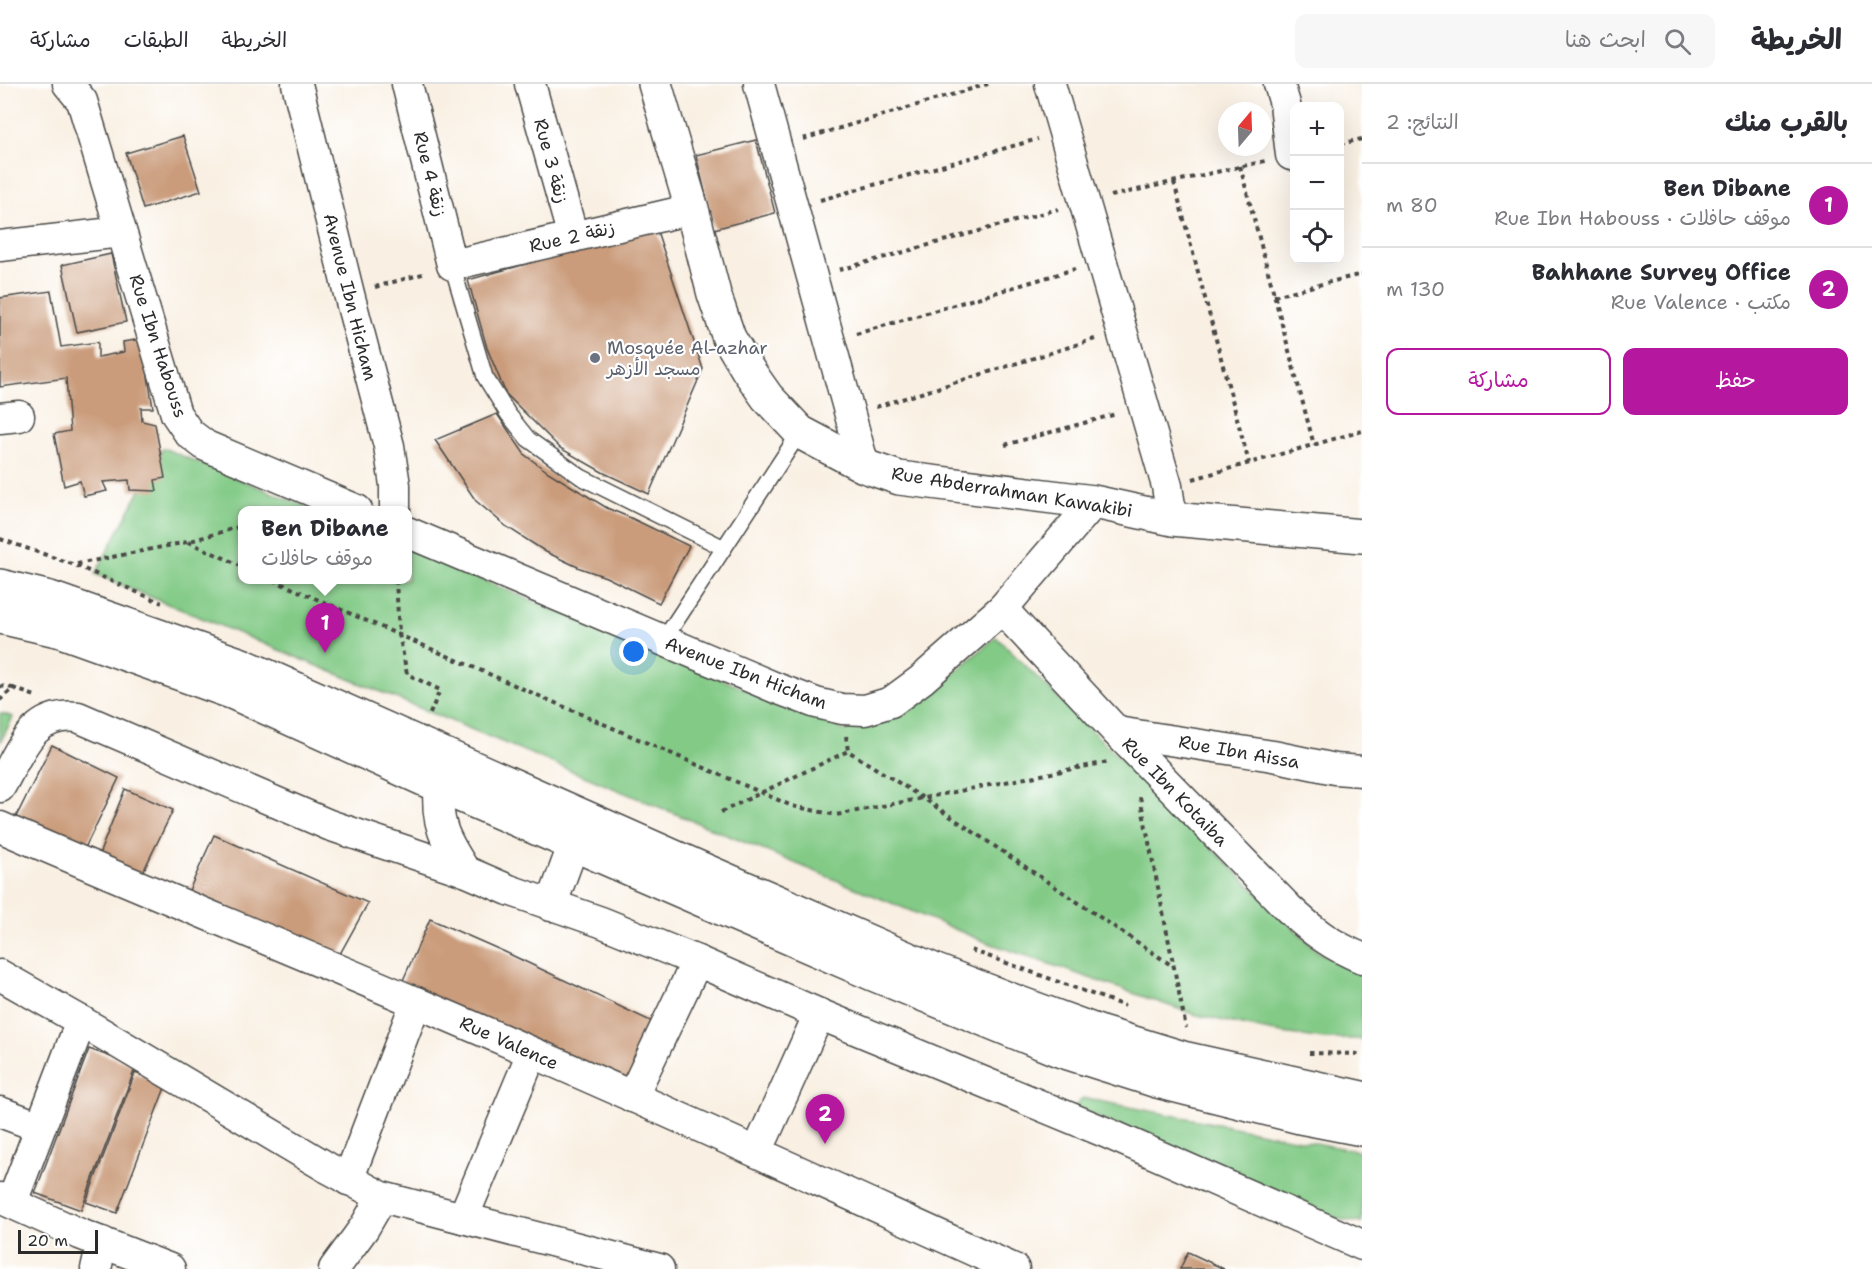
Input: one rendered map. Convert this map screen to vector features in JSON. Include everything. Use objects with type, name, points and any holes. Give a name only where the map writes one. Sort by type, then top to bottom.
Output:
[{"type":"main road","name":"Rue Abderrahman Kawakibi","points":[[655,84],[692,209],[714,294],[729,338],[767,397],[800,432],[864,466],[899,478],[1094,502],[1172,519],[1362,536]]},
{"type":"main road","points":[[0,570],[50,597]]},
{"type":"main road","points":[[0,586],[50,597],[242,665],[708,872],[936,971],[1018,1003],[1101,1033],[1183,1058],[1362,1098]]},
{"type":"main road","points":[[0,617],[61,631],[234,693],[439,786],[873,974],[1059,1050],[1157,1081],[1300,1117],[1362,1129]]},
{"type":"main road","points":[[0,634],[61,631]]},
{"type":"street","name":"Rue Ibn Habouss","points":[[68,84],[82,101],[176,414],[189,433],[206,447],[347,506]]},
{"type":"street","name":"Avenue Ibn Hicham","points":[[297,84],[389,446],[395,485],[394,506]]},
{"type":"street","name":"Rue 4 زنقة","points":[[407,84],[452,265]]},
{"type":"street","name":"Rue 3 زنقة","points":[[530,84],[573,237]]},
{"type":"street","points":[[759,84],[864,466]]},
{"type":"street","points":[[1050,84],[1167,486],[1172,519]]},
{"type":"street","points":[[1279,84],[1290,148]]},
{"type":"street","name":"Rue 2 زنقة","points":[[452,265],[692,209]]},
{"type":"street","points":[[0,246],[121,232]]},
{"type":"street","name":"Avenue Ibn Hicham","points":[[412,534],[776,688],[816,703],[842,709],[866,710],[891,702],[921,680],[1002,609],[1094,502]]},
{"type":"street","name":"Rue Ibn Kotaiba","points":[[1002,609],[1123,738],[1310,929],[1342,950],[1362,958]]},
{"type":"street","points":[[0,787],[36,728],[64,716],[78,717],[329,825],[465,871],[697,961],[1107,1133],[1362,1245]]},
{"type":"street","name":"Rue Ibn Aissa","points":[[1123,738],[1273,756],[1335,769],[1362,771]]},
{"type":"street","points":[[439,786],[437,807],[440,825],[454,855],[465,871]]},
{"type":"street","name":"Rue Valence","points":[[0,827],[416,1002],[757,1152],[1014,1269]]},
{"type":"street","points":[[551,906],[574,843]]},
{"type":"street","points":[[632,1097],[697,961]]},
{"type":"street","points":[[0,975],[348,1180],[382,1197],[659,1269]]},
{"type":"street","points":[[348,1180],[416,1002]]},
{"type":"street","points":[[757,1152],[819,1014]]},
{"type":"street","points":[[81,1021],[40,1127],[6,1201],[99,1262],[170,1269]]},
{"type":"street","points":[[463,1218],[532,1053]]},
{"type":"street","points":[[0,1112],[40,1127]]},
{"type":"street","points":[[334,1269],[364,1228],[382,1197]]},
{"type":"lane","points":[[452,265],[485,377],[508,414],[528,439],[581,477],[724,548]]},
{"type":"lane","points":[[663,641],[800,432]]},
{"type":"path","points":[[777,147],[988,84]]},
{"type":"path","points":[[793,207],[1065,131]]},
{"type":"path","points":[[1344,143],[1362,139]]},
{"type":"path","points":[[813,277],[1085,202],[1290,155]]},
{"type":"path","points":[[1240,166],[1314,445]]},
{"type":"path","points":[[1174,182],[1249,463]]},
{"type":"path","points":[[831,342],[1102,261]]},
{"type":"path","points":[[349,294],[452,265]]},
{"type":"path","points":[[1274,296],[1362,274]]},
{"type":"path","points":[[851,415],[1122,330]]},
{"type":"path","points":[[1005,445],[1143,406]]},
{"type":"path","points":[[1167,486],[1362,431]]},
{"type":"path","points":[[75,565],[187,542],[238,527]]},
{"type":"path","points":[[0,539],[75,565],[171,607]]},
{"type":"path","points":[[187,542],[238,564]]},
{"type":"path","points":[[284,584],[792,806],[836,815],[1132,758],[1123,738]]},
{"type":"path","points":[[396,584],[399,634],[407,674],[441,690],[427,719]]},
{"type":"path","points":[[0,686],[13,688],[0,700]]},
{"type":"path","points":[[842,709],[849,751],[923,798],[1173,967]]},
{"type":"path","points":[[721,812],[849,751]]},
{"type":"path","points":[[1139,793],[1186,1029],[1175,1025]]},
{"type":"path","points":[[969,949],[1132,1009]]},
{"type":"path","points":[[1298,1052],[1362,1054]]},
{"type":"green space","points":[[163,448],[304,506],[238,506],[238,584],[412,584],[412,551],[846,731],[910,711],[996,637],[1318,952],[1362,971],[1362,1039],[1324,1039],[1269,1031],[1193,1014],[986,942],[95,574]]},
{"type":"green space","points":[[0,713],[13,717],[0,743]]},
{"type":"green space","points":[[1083,1098],[1362,1152],[1362,1223],[1324,1216],[1074,1107]]},
{"type":"building","points":[[183,136],[201,191],[143,209],[126,153]]},
{"type":"building","points":[[756,140],[775,213],[714,229],[696,155]]},
{"type":"building","name":"Mosquée Al-azhar مسجد الأزهر","points":[[656,228],[703,369],[649,494],[604,473],[560,448],[506,394],[487,348],[468,280]]},
{"type":"building","points":[[111,254],[126,322],[77,332],[62,265]]},
{"type":"building","points":[[51,291],[61,347],[98,342],[98,357],[124,352],[123,342],[142,339],[153,408],[141,408],[142,421],[155,424],[165,478],[155,480],[157,491],[130,490],[129,480],[103,482],[107,491],[84,496],[80,481],[64,486],[54,434],[70,431],[66,378],[0,387],[0,298]]},
{"type":"building","points":[[497,414],[525,455],[548,472],[607,508],[689,546],[659,603],[606,577],[546,552],[507,527],[476,501],[435,440]]},
{"type":"building","points":[[52,745],[119,778],[84,850],[16,817]]},
{"type":"building","points":[[125,789],[173,810],[141,876],[98,857]]},
{"type":"building","points":[[214,835],[368,903],[336,961],[186,897]]},
{"type":"building","points":[[430,919],[657,1024],[628,1088],[400,987]]},
{"type":"building","points":[[89,1049],[136,1066],[81,1210],[35,1193]]},
{"type":"building","points":[[135,1073],[166,1085],[117,1213],[86,1202]]},
{"type":"building","points":[[1188,1252],[1224,1269],[1180,1269]]},
{"type":"place","name":"Mosquée Al-azhar مسجد الأزهر","points":[[595,358]]},
{"type":"place","name":"Ben Dibane","points":[[325,653]]},
{"type":"place","name":"Bahhane Survey Office","points":[[825,1144]]}]
